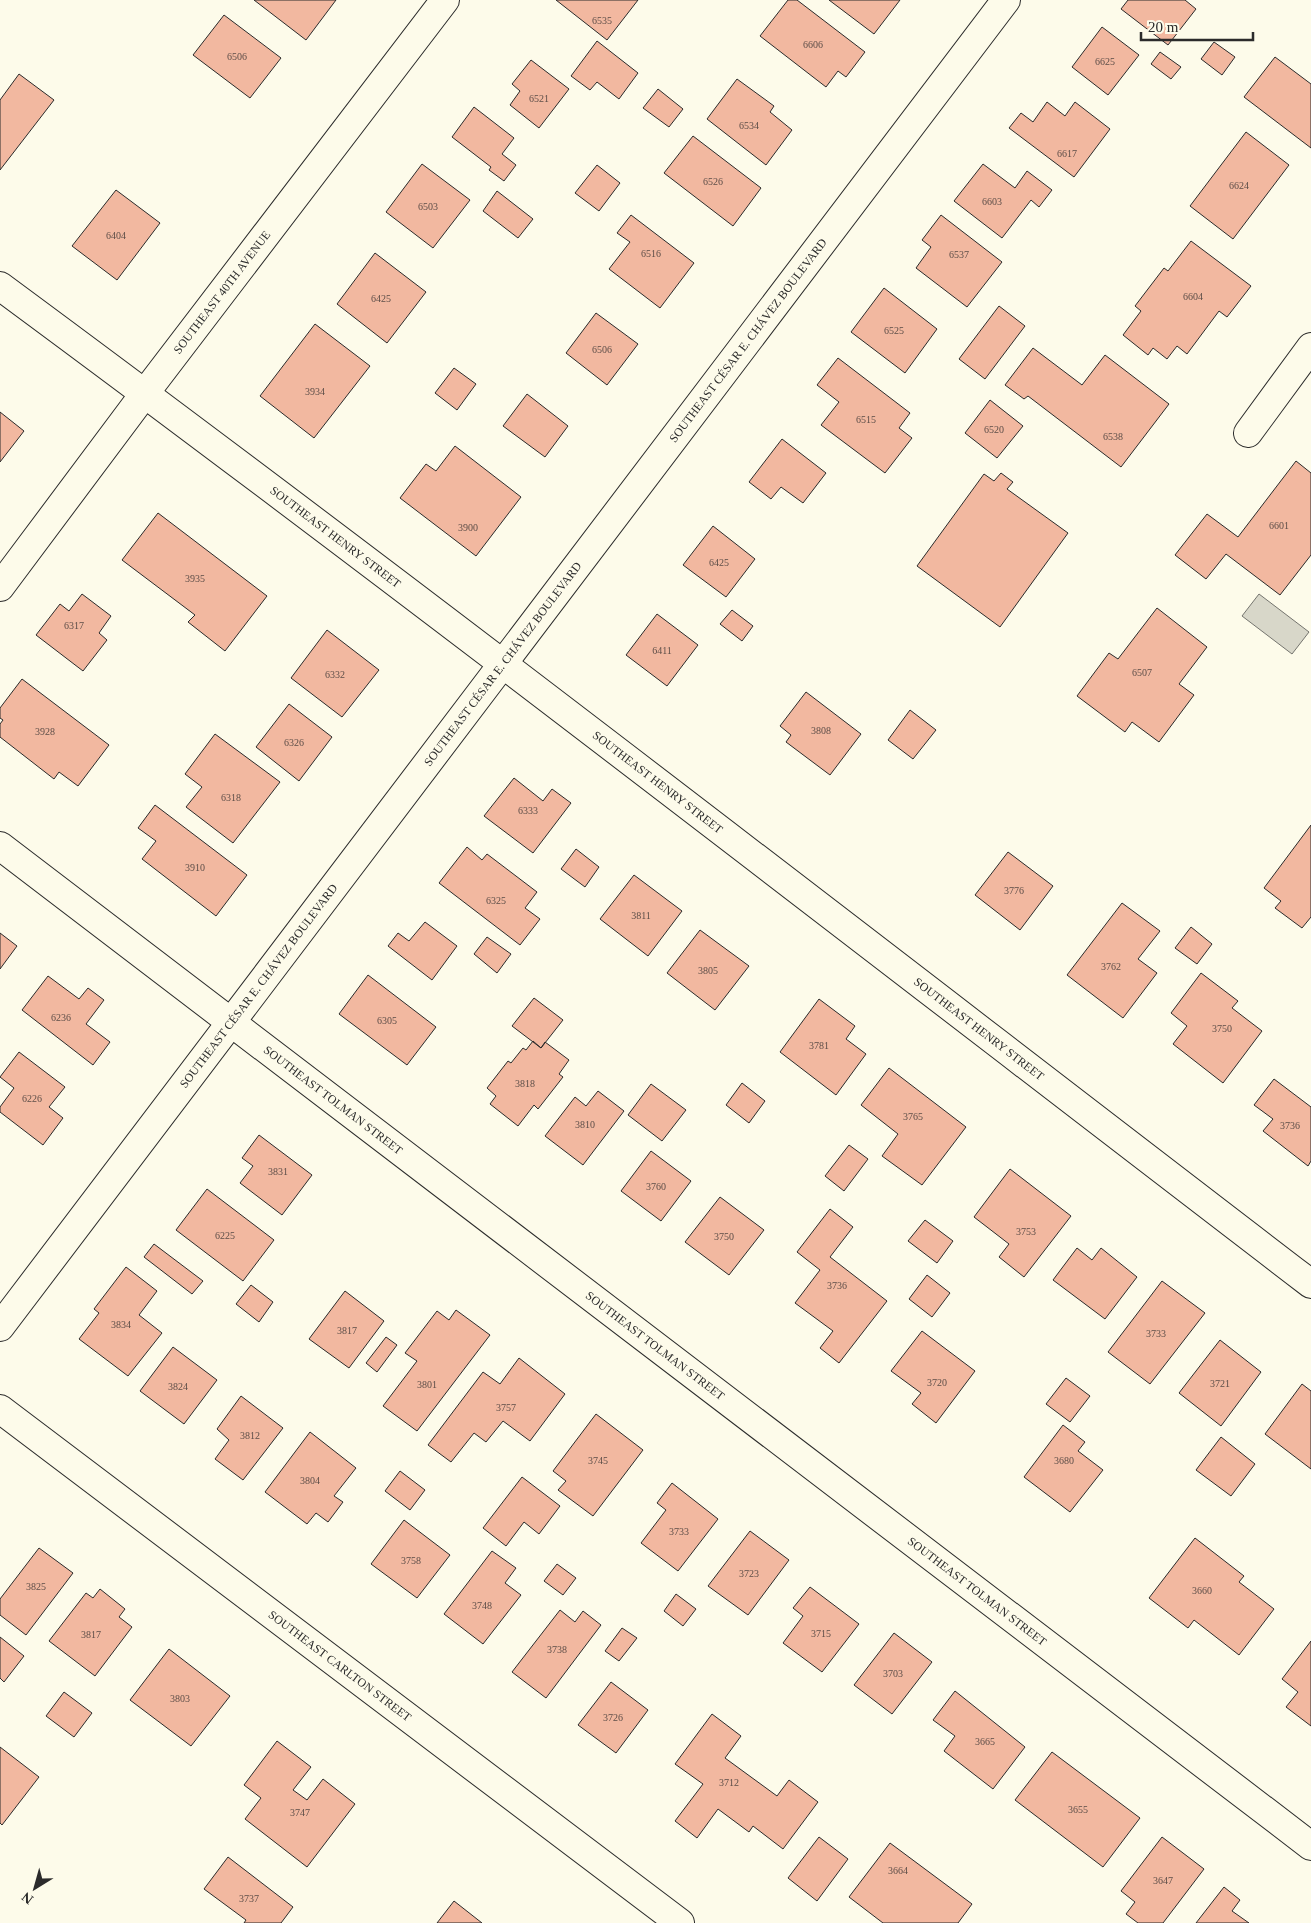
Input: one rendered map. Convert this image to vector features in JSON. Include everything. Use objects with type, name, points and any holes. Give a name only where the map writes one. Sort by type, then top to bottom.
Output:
[{"type":"street","name":"SOUTHEAST 40TH AVENUE","points":[[0,587],[145,393],[445,0]]},
{"type":"street","name":"SOUTHEAST CÉSAR E. CHÁVEZ BOULEVARD","points":[[0,1327],[1006,0]]},
{"type":"street","name":"SOUTHEAST HENRY STREET","points":[[0,286],[145,393],[502,664],[1311,1284]]},
{"type":"street","points":[[1248,433],[1311,347]]},
{"type":"street","name":"SOUTHEAST TOLMAN STREET","points":[[0,846],[1311,1846]]},
{"type":"street","name":"SOUTHEAST CARLTON STREET","points":[[0,1409],[680,1923]]},
{"type":"shaded area","points":[[1259,594],[1309,632],[1292,654],[1242,616]]},
{"type":"building","points":[[254,0],[336,0],[306,40]]},
{"type":"building","points":[[556,0],[638,0],[607,40]]},
{"type":"building","points":[[788,0],[797,0],[865,52],[846,77],[838,71],[826,87],[760,36]]},
{"type":"building","points":[[829,0],[900,0],[874,34]]},
{"type":"building","points":[[1128,0],[1185,0],[1196,9],[1168,45],[1121,9]]},
{"type":"building","points":[[224,15],[281,58],[250,98],[193,55]]},
{"type":"building","points":[[1102,27],[1139,55],[1108,95],[1072,67]]},
{"type":"building","points":[[597,41],[638,73],[619,99],[597,82],[590,90],[571,76]]},
{"type":"building","points":[[1214,42],[1235,57],[1222,75],[1201,59]]},
{"type":"building","points":[[1160,52],[1181,67],[1171,79],[1151,64]]},
{"type":"building","points":[[1275,57],[1311,84],[1311,148],[1244,97]]},
{"type":"building","points":[[531,60],[569,89],[539,128],[510,105],[520,91],[512,84]]},
{"type":"building","points":[[19,74],[54,100],[0,170],[0,100]]},
{"type":"building","points":[[737,79],[774,106],[770,112],[792,130],[766,165],[707,119]]},
{"type":"building","points":[[658,89],[683,109],[669,127],[643,108]]},
{"type":"building","points":[[1047,102],[1065,116],[1075,102],[1110,129],[1074,177],[1009,128],[1021,113],[1033,122]]},
{"type":"building","points":[[474,107],[514,138],[502,154],[516,165],[504,181],[489,170],[491,167],[452,137]]},
{"type":"building","points":[[1246,132],[1289,165],[1233,239],[1190,206]]},
{"type":"building","points":[[693,136],[761,188],[733,226],[664,173]]},
{"type":"building","points":[[422,164],[470,200],[433,248],[386,212]]},
{"type":"building","points":[[983,164],[1015,188],[1027,171],[1052,190],[1039,207],[1031,200],[1002,238],[954,201]]},
{"type":"building","points":[[597,165],[620,183],[599,211],[575,193]]},
{"type":"building","points":[[116,190],[160,223],[117,280],[72,246]]},
{"type":"building","points":[[497,191],[533,219],[518,238],[483,211]]},
{"type":"building","points":[[631,215],[694,263],[660,308],[609,269],[630,242],[617,233]]},
{"type":"building","points":[[941,215],[1002,262],[967,307],[916,268],[931,247],[922,240]]},
{"type":"building","points":[[1191,241],[1251,286],[1227,317],[1219,311],[1187,354],[1177,346],[1167,359],[1153,348],[1148,355],[1123,335],[1141,311],[1135,306],[1164,268],[1168,271]]},
{"type":"building","points":[[375,253],[426,292],[387,343],[337,304]]},
{"type":"building","points":[[884,288],[937,329],[905,373],[851,332]]},
{"type":"building","points":[[999,306],[1025,326],[985,379],[959,359]]},
{"type":"building","points":[[596,313],[638,344],[607,385],[566,353]]},
{"type":"building","points":[[315,324],[370,366],[314,438],[260,396]]},
{"type":"building","points":[[1033,348],[1082,385],[1105,355],[1169,404],[1121,467],[1028,396],[1024,399],[1005,385]]},
{"type":"building","points":[[838,358],[910,413],[899,428],[912,438],[885,473],[821,425],[839,402],[817,385]]},
{"type":"building","points":[[454,368],[476,384],[457,410],[435,393]]},
{"type":"building","points":[[527,394],[568,426],[545,457],[503,426]]},
{"type":"building","points":[[990,400],[1023,426],[997,458],[965,433]]},
{"type":"building","points":[[0,412],[24,431],[0,462]]},
{"type":"building","points":[[782,439],[826,473],[803,503],[781,487],[771,499],[749,482]]},
{"type":"building","points":[[455,446],[521,497],[476,556],[400,498],[426,464],[436,471]]},
{"type":"building","points":[[1296,461],[1311,473],[1311,555],[1280,595],[1226,554],[1206,579],[1175,555],[1207,514],[1238,537]]},
{"type":"building","points":[[1001,473],[1013,482],[1007,489],[1068,533],[1000,627],[917,566],[984,474],[994,481]]},
{"type":"building","points":[[158,513],[267,596],[225,651],[188,622],[195,615],[122,560]]},
{"type":"building","points":[[713,526],[755,559],[726,597],[683,565]]},
{"type":"building","points":[[82,594],[111,616],[99,633],[107,640],[83,671],[36,635],[60,604],[69,611]]},
{"type":"building","points":[[1157,608],[1207,647],[1179,684],[1194,695],[1159,742],[1132,722],[1125,732],[1077,696],[1109,653],[1118,659]]},
{"type":"building","points":[[732,610],[753,626],[742,641],[720,624]]},
{"type":"building","points":[[657,614],[698,645],[667,686],[626,655]]},
{"type":"building","points":[[327,630],[379,670],[342,717],[291,678]]},
{"type":"building","points":[[22,679],[109,745],[78,786],[59,772],[54,779],[0,737],[0,724],[3,720],[0,718],[0,708]]},
{"type":"building","points":[[806,692],[861,734],[830,775],[786,742],[791,735],[780,726]]},
{"type":"building","points":[[289,704],[332,737],[299,781],[256,747]]},
{"type":"building","points":[[910,710],[936,730],[913,759],[888,740]]},
{"type":"building","points":[[215,734],[280,782],[233,843],[186,807],[202,787],[185,774]]},
{"type":"building","points":[[514,778],[543,801],[552,789],[571,803],[533,853],[484,816]]},
{"type":"building","points":[[155,805],[247,875],[216,916],[142,859],[156,841],[138,828]]},
{"type":"building","points":[[1311,825],[1311,917],[1302,928],[1275,908],[1281,901],[1264,888]]},
{"type":"building","points":[[467,847],[482,860],[487,854],[537,892],[525,908],[540,919],[520,945],[439,883]]},
{"type":"building","points":[[576,849],[599,867],[585,887],[561,869]]},
{"type":"building","points":[[1008,852],[1053,886],[1020,930],[975,895]]},
{"type":"building","points":[[634,875],[682,911],[648,956],[600,919]]},
{"type":"building","points":[[1122,903],[1160,931],[1138,959],[1157,973],[1123,1018],[1067,975]]},
{"type":"building","points":[[425,922],[457,946],[432,980],[388,946],[398,933],[409,941]]},
{"type":"building","points":[[1191,927],[1212,944],[1197,964],[1175,948]]},
{"type":"building","points":[[700,930],[749,966],[715,1010],[667,973]]},
{"type":"building","points":[[0,933],[17,946],[0,969]]},
{"type":"building","points":[[487,937],[511,954],[497,973],[474,954]]},
{"type":"building","points":[[1201,973],[1238,1001],[1232,1008],[1262,1031],[1223,1083],[1173,1044],[1187,1026],[1171,1013]]},
{"type":"building","points":[[368,975],[436,1027],[407,1065],[339,1014]]},
{"type":"building","points":[[48,976],[79,999],[88,988],[104,1000],[86,1024],[110,1042],[93,1065],[22,1010]]},
{"type":"building","points":[[534,998],[563,1020],[541,1048],[512,1026]]},
{"type":"building","points":[[819,999],[855,1026],[846,1039],[866,1054],[836,1095],[780,1052]]},
{"type":"building","points":[[533,1041],[541,1048],[545,1042],[569,1060],[559,1074],[563,1077],[538,1109],[534,1105],[518,1126],[490,1104],[496,1096],[487,1088],[508,1061],[511,1063],[523,1048],[526,1050]]},
{"type":"building","points":[[19,1052],[65,1087],[49,1107],[63,1118],[43,1145],[0,1112],[0,1107],[14,1088],[0,1077]]},
{"type":"building","points":[[889,1068],[966,1127],[922,1185],[882,1156],[898,1134],[861,1105]]},
{"type":"building","points":[[1274,1079],[1311,1107],[1311,1161],[1308,1166],[1263,1131],[1273,1119],[1254,1105]]},
{"type":"building","points":[[742,1083],[765,1101],[749,1123],[726,1105]]},
{"type":"building","points":[[651,1084],[686,1110],[662,1141],[628,1115]]},
{"type":"building","points":[[598,1091],[624,1111],[583,1165],[545,1136],[575,1097],[586,1106]]},
{"type":"building","points":[[259,1135],[312,1175],[282,1215],[240,1183],[253,1166],[242,1158]]},
{"type":"building","points":[[849,1145],[868,1159],[844,1191],[825,1176]]},
{"type":"building","points":[[651,1151],[691,1181],[661,1221],[621,1191]]},
{"type":"building","points":[[1010,1169],[1071,1216],[1024,1277],[999,1257],[1009,1244],[974,1217]]},
{"type":"building","points":[[207,1189],[274,1240],[243,1281],[176,1230]]},
{"type":"building","points":[[720,1197],[764,1230],[729,1275],[685,1242]]},
{"type":"building","points":[[830,1209],[853,1227],[830,1257],[887,1301],[839,1363],[820,1348],[833,1331],[795,1303],[820,1270],[797,1252]]},
{"type":"building","points":[[925,1220],[953,1241],[937,1263],[908,1241]]},
{"type":"building","points":[[154,1244],[203,1281],[192,1294],[144,1257]]},
{"type":"building","points":[[1077,1248],[1092,1260],[1101,1248],[1137,1277],[1105,1319],[1053,1280]]},
{"type":"building","points":[[126,1267],[157,1291],[139,1315],[162,1333],[128,1376],[79,1339],[99,1313],[94,1309]]},
{"type":"building","points":[[927,1275],[950,1293],[932,1317],[909,1299]]},
{"type":"building","points":[[1162,1281],[1205,1313],[1150,1384],[1108,1352]]},
{"type":"building","points":[[251,1285],[273,1302],[259,1322],[236,1304]]},
{"type":"building","points":[[345,1291],[384,1321],[349,1368],[309,1339]]},
{"type":"building","points":[[456,1310],[490,1335],[417,1431],[383,1406],[417,1361],[405,1353],[437,1311],[449,1320]]},
{"type":"building","points":[[922,1331],[975,1371],[936,1423],[912,1404],[921,1393],[891,1371]]},
{"type":"building","points":[[386,1337],[397,1345],[377,1372],[366,1363]]},
{"type":"building","points":[[1220,1340],[1261,1372],[1221,1426],[1179,1393]]},
{"type":"building","points":[[173,1347],[217,1380],[184,1424],[140,1391]]},
{"type":"building","points":[[519,1358],[565,1394],[530,1441],[503,1421],[486,1442],[474,1433],[451,1462],[428,1445],[483,1372],[500,1384]]},
{"type":"building","points":[[1066,1378],[1090,1396],[1070,1422],[1046,1404]]},
{"type":"building","points":[[1302,1384],[1311,1391],[1311,1469],[1265,1434]]},
{"type":"building","points":[[241,1396],[283,1428],[243,1480],[215,1459],[229,1440],[217,1429]]},
{"type":"building","points":[[596,1414],[643,1450],[593,1516],[558,1490],[566,1481],[553,1471]]},
{"type":"building","points":[[1063,1425],[1085,1442],[1078,1451],[1103,1470],[1070,1512],[1024,1477]]},
{"type":"building","points":[[310,1432],[356,1468],[334,1496],[343,1502],[328,1522],[316,1513],[307,1524],[265,1492]]},
{"type":"building","points":[[1221,1437],[1255,1464],[1231,1496],[1196,1470]]},
{"type":"building","points":[[400,1471],[425,1490],[410,1510],[385,1491]]},
{"type":"building","points":[[522,1477],[560,1506],[539,1534],[524,1522],[506,1546],[483,1528]]},
{"type":"building","points":[[672,1483],[718,1519],[678,1571],[641,1543],[666,1510],[657,1503]]},
{"type":"building","points":[[404,1520],[450,1555],[417,1598],[371,1564]]},
{"type":"building","points":[[750,1531],[789,1560],[748,1615],[708,1586]]},
{"type":"building","points":[[1195,1538],[1244,1576],[1239,1582],[1274,1609],[1239,1655],[1194,1620],[1188,1628],[1149,1598]]},
{"type":"building","points":[[39,1548],[73,1573],[26,1635],[0,1615],[0,1599]]},
{"type":"building","points":[[492,1551],[516,1568],[505,1583],[521,1595],[483,1644],[444,1614]]},
{"type":"building","points":[[557,1564],[576,1578],[563,1595],[544,1581]]},
{"type":"building","points":[[810,1587],[859,1624],[822,1672],[783,1643],[803,1616],[793,1608]]},
{"type":"building","points":[[100,1589],[125,1609],[119,1617],[132,1627],[95,1676],[49,1641],[86,1593],[93,1598]]},
{"type":"building","points":[[676,1594],[696,1609],[683,1626],[664,1611]]},
{"type":"building","points":[[560,1610],[575,1622],[583,1611],[601,1625],[546,1698],[512,1672]]},
{"type":"building","points":[[622,1628],[637,1638],[619,1661],[605,1651]]},
{"type":"building","points":[[894,1633],[932,1662],[892,1714],[854,1685]]},
{"type":"building","points":[[0,1637],[24,1656],[4,1682],[0,1678]]},
{"type":"building","points":[[1311,1641],[1311,1726],[1286,1707],[1298,1692],[1282,1679]]},
{"type":"building","points":[[169,1649],[230,1696],[191,1746],[130,1700]]},
{"type":"building","points":[[611,1682],[648,1710],[616,1753],[578,1725]]},
{"type":"building","points":[[955,1691],[1025,1747],[993,1789],[944,1751],[955,1736],[933,1720]]},
{"type":"building","points":[[64,1692],[92,1713],[74,1737],[46,1716]]},
{"type":"building","points":[[712,1714],[741,1736],[725,1758],[777,1796],[789,1780],[818,1802],[783,1849],[753,1826],[749,1832],[718,1809],[697,1838],[675,1821],[703,1784],[675,1764]]},
{"type":"building","points":[[277,1741],[311,1767],[293,1790],[307,1800],[323,1779],[355,1804],[307,1867],[245,1819],[261,1798],[244,1785]]},
{"type":"building","points":[[0,1747],[39,1777],[2,1825],[0,1823]]},
{"type":"building","points":[[1052,1752],[1140,1818],[1103,1867],[1015,1800]]},
{"type":"building","points":[[819,1837],[848,1859],[817,1901],[788,1878]]},
{"type":"building","points":[[1162,1837],[1204,1869],[1163,1923],[1138,1923],[1126,1914],[1135,1902],[1121,1891]]},
{"type":"building","points":[[890,1843],[972,1904],[958,1923],[883,1923],[849,1897]]},
{"type":"building","points":[[228,1857],[293,1907],[281,1923],[244,1923],[246,1920],[204,1889]]},
{"type":"building","points":[[1224,1887],[1240,1900],[1232,1911],[1249,1923],[1196,1923]]},
{"type":"building","points":[[454,1901],[482,1923],[437,1923]]}]
